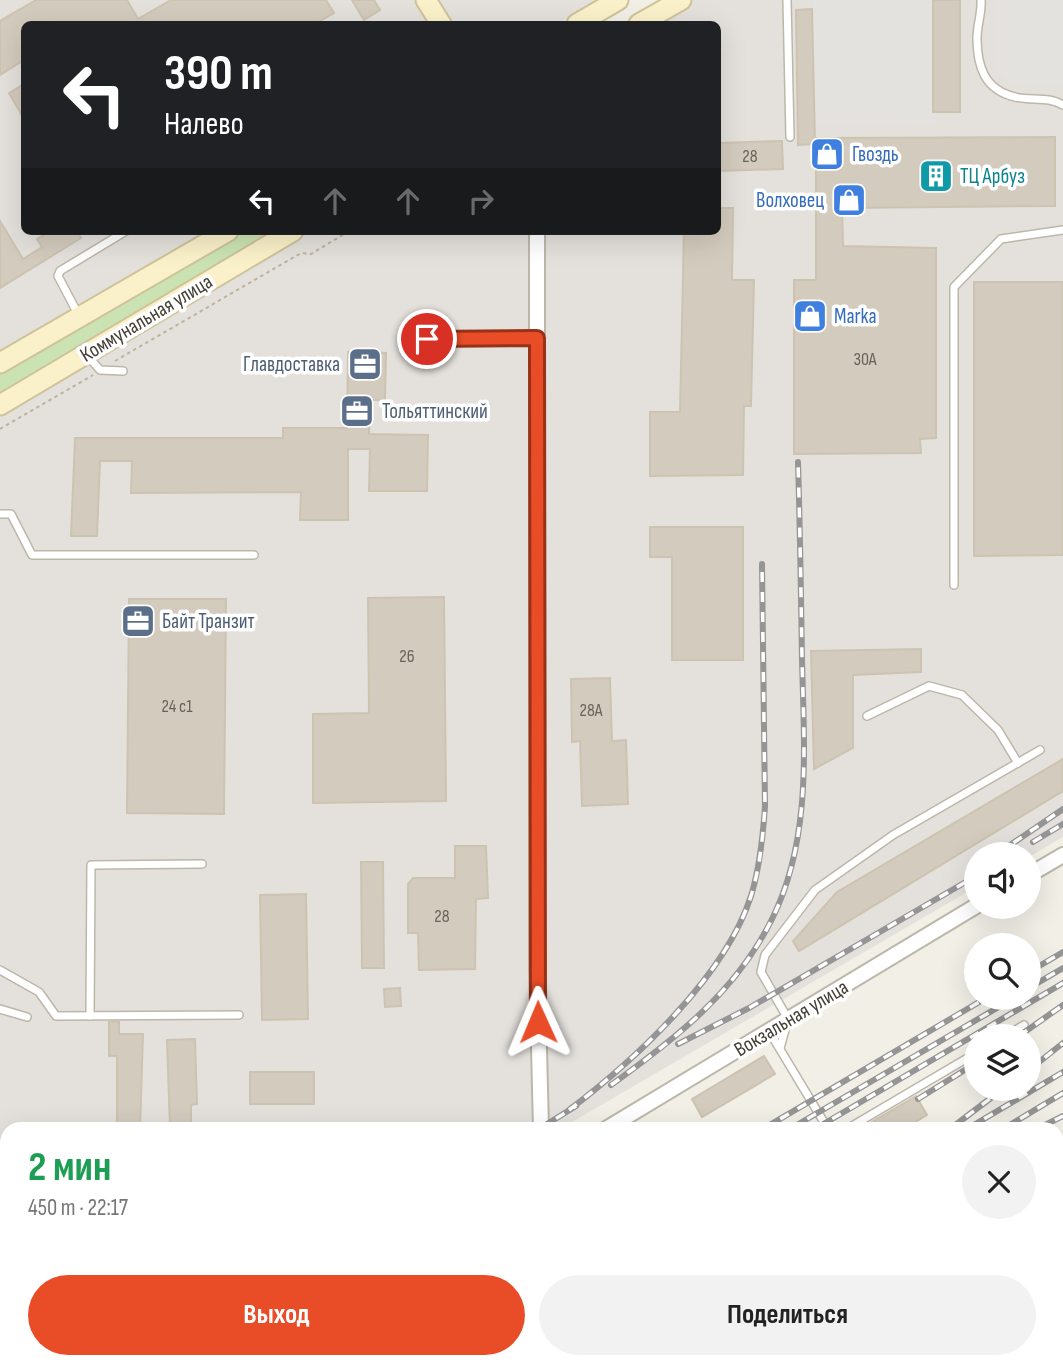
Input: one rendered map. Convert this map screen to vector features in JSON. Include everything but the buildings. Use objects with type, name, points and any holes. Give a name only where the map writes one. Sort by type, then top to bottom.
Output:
[{"type":"main road","points":[[426,0],[439,21]]},
{"type":"main road","points":[[582,21],[618,0]]},
{"type":"main road","points":[[644,21],[650,11],[648,0]]},
{"type":"main road","points":[[657,0],[665,4],[679,1]]},
{"type":"main road","points":[[645,21],[679,1]]},
{"type":"main road","name":"Коммунальная улица","points":[[0,363],[221,235]]},
{"type":"main road","name":"Коммунальная улица","points":[[0,405],[286,235]]},
{"type":"street","points":[[537,235],[537,969],[541,1122]]},
{"type":"street","points":[[1041,868],[1063,855]]},
{"type":"street","name":"Вокзальная улица","points":[[618,1122],[964,913]]},
{"type":"lane","points":[[787,0],[790,137]]},
{"type":"lane","points":[[981,0],[976,37],[981,72],[992,88],[1014,97],[1053,99],[1063,106]]},
{"type":"lane","points":[[954,585],[954,287],[1001,239],[1063,230]]},
{"type":"lane","points":[[79,317],[58,276],[60,271],[120,235]]},
{"type":"lane","points":[[427,339],[537,338]]},
{"type":"lane","points":[[86,354],[100,370],[123,371]]},
{"type":"lane","points":[[0,514],[11,514],[32,555],[254,555]]},
{"type":"lane","points":[[867,716],[929,686],[961,695],[998,730],[1018,762]]},
{"type":"lane","points":[[780,1048],[788,1019],[761,972],[765,955],[815,890],[893,835],[1040,750]]},
{"type":"lane","points":[[90,1016],[91,865],[202,863]]},
{"type":"lane","points":[[0,970],[39,992],[56,1016],[239,1015]]},
{"type":"lane","points":[[0,1009],[27,1017]]},
{"type":"lane","points":[[769,1031],[824,1122]]},
{"type":"lane","points":[[859,1122],[964,1060]]},
{"type":"path","points":[[0,429],[301,253],[311,254],[342,235]]},
{"type":"shaded area","points":[[0,0],[599,0],[563,21],[21,21],[21,235],[202,235],[0,355]]},
{"type":"shaded area","points":[[689,0],[1063,0],[1063,837],[1041,850],[1041,842],[964,842],[964,894],[572,1122],[0,1122],[0,405],[289,235],[721,235],[721,21],[652,21]]},
{"type":"shaded area","points":[[814,0],[933,0],[935,122],[815,126]]},
{"type":"shaded area","points":[[995,0],[1063,0],[1063,86],[1023,86],[1007,81],[995,67]]},
{"type":"green space","points":[[231,235],[273,235],[0,397],[0,372]]},
{"type":"railway","points":[[611,1085],[681,1032],[722,991],[757,945],[785,888],[794,857],[803,792],[798,462]]},
{"type":"railway","points":[[569,1110],[622,1067],[675,1015],[721,957],[751,896],[761,851],[765,806],[762,564]]},
{"type":"railway","points":[[1015,842],[1063,809]]},
{"type":"railway","points":[[1033,842],[1063,824]]},
{"type":"railway","points":[[678,1044],[749,1008],[964,883]]},
{"type":"railway","points":[[1041,965],[1063,952]]},
{"type":"railway","points":[[1041,981],[1063,968]]},
{"type":"railway","points":[[827,1122],[1063,983]]},
{"type":"railway","points":[[1036,1024],[1063,1005]]},
{"type":"railway","points":[[775,1122],[966,1010]]},
{"type":"railway","points":[[802,1122],[993,1010]]},
{"type":"railway","points":[[1041,1060],[1063,1043]]},
{"type":"railway","points":[[918,1099],[964,1070]]},
{"type":"railway","points":[[979,1122],[1063,1072]]},
{"type":"railway","points":[[1015,1122],[1063,1093]]},
{"type":"railway","points":[[959,1122],[987,1101]]},
{"type":"railway","points":[[550,1122],[576,1106]]},
{"type":"railway","points":[[1051,1122],[1063,1116]]},
{"type":"place","name":"Гвоздь","points":[[827,154]]},
{"type":"place","name":"ТЦ Арбуз","points":[[936,176]]},
{"type":"place","name":"Волховец","points":[[849,200]]},
{"type":"place","name":"Marka","points":[[810,316]]},
{"type":"place","name":"Главдоставка","points":[[365,364]]},
{"type":"place","name":"Тольяттинский","points":[[357,411]]},
{"type":"place","name":"Байт Транзит","points":[[138,621]]},
{"type":"route","points":[[427,339],[537,338],[538,1022]]}]
